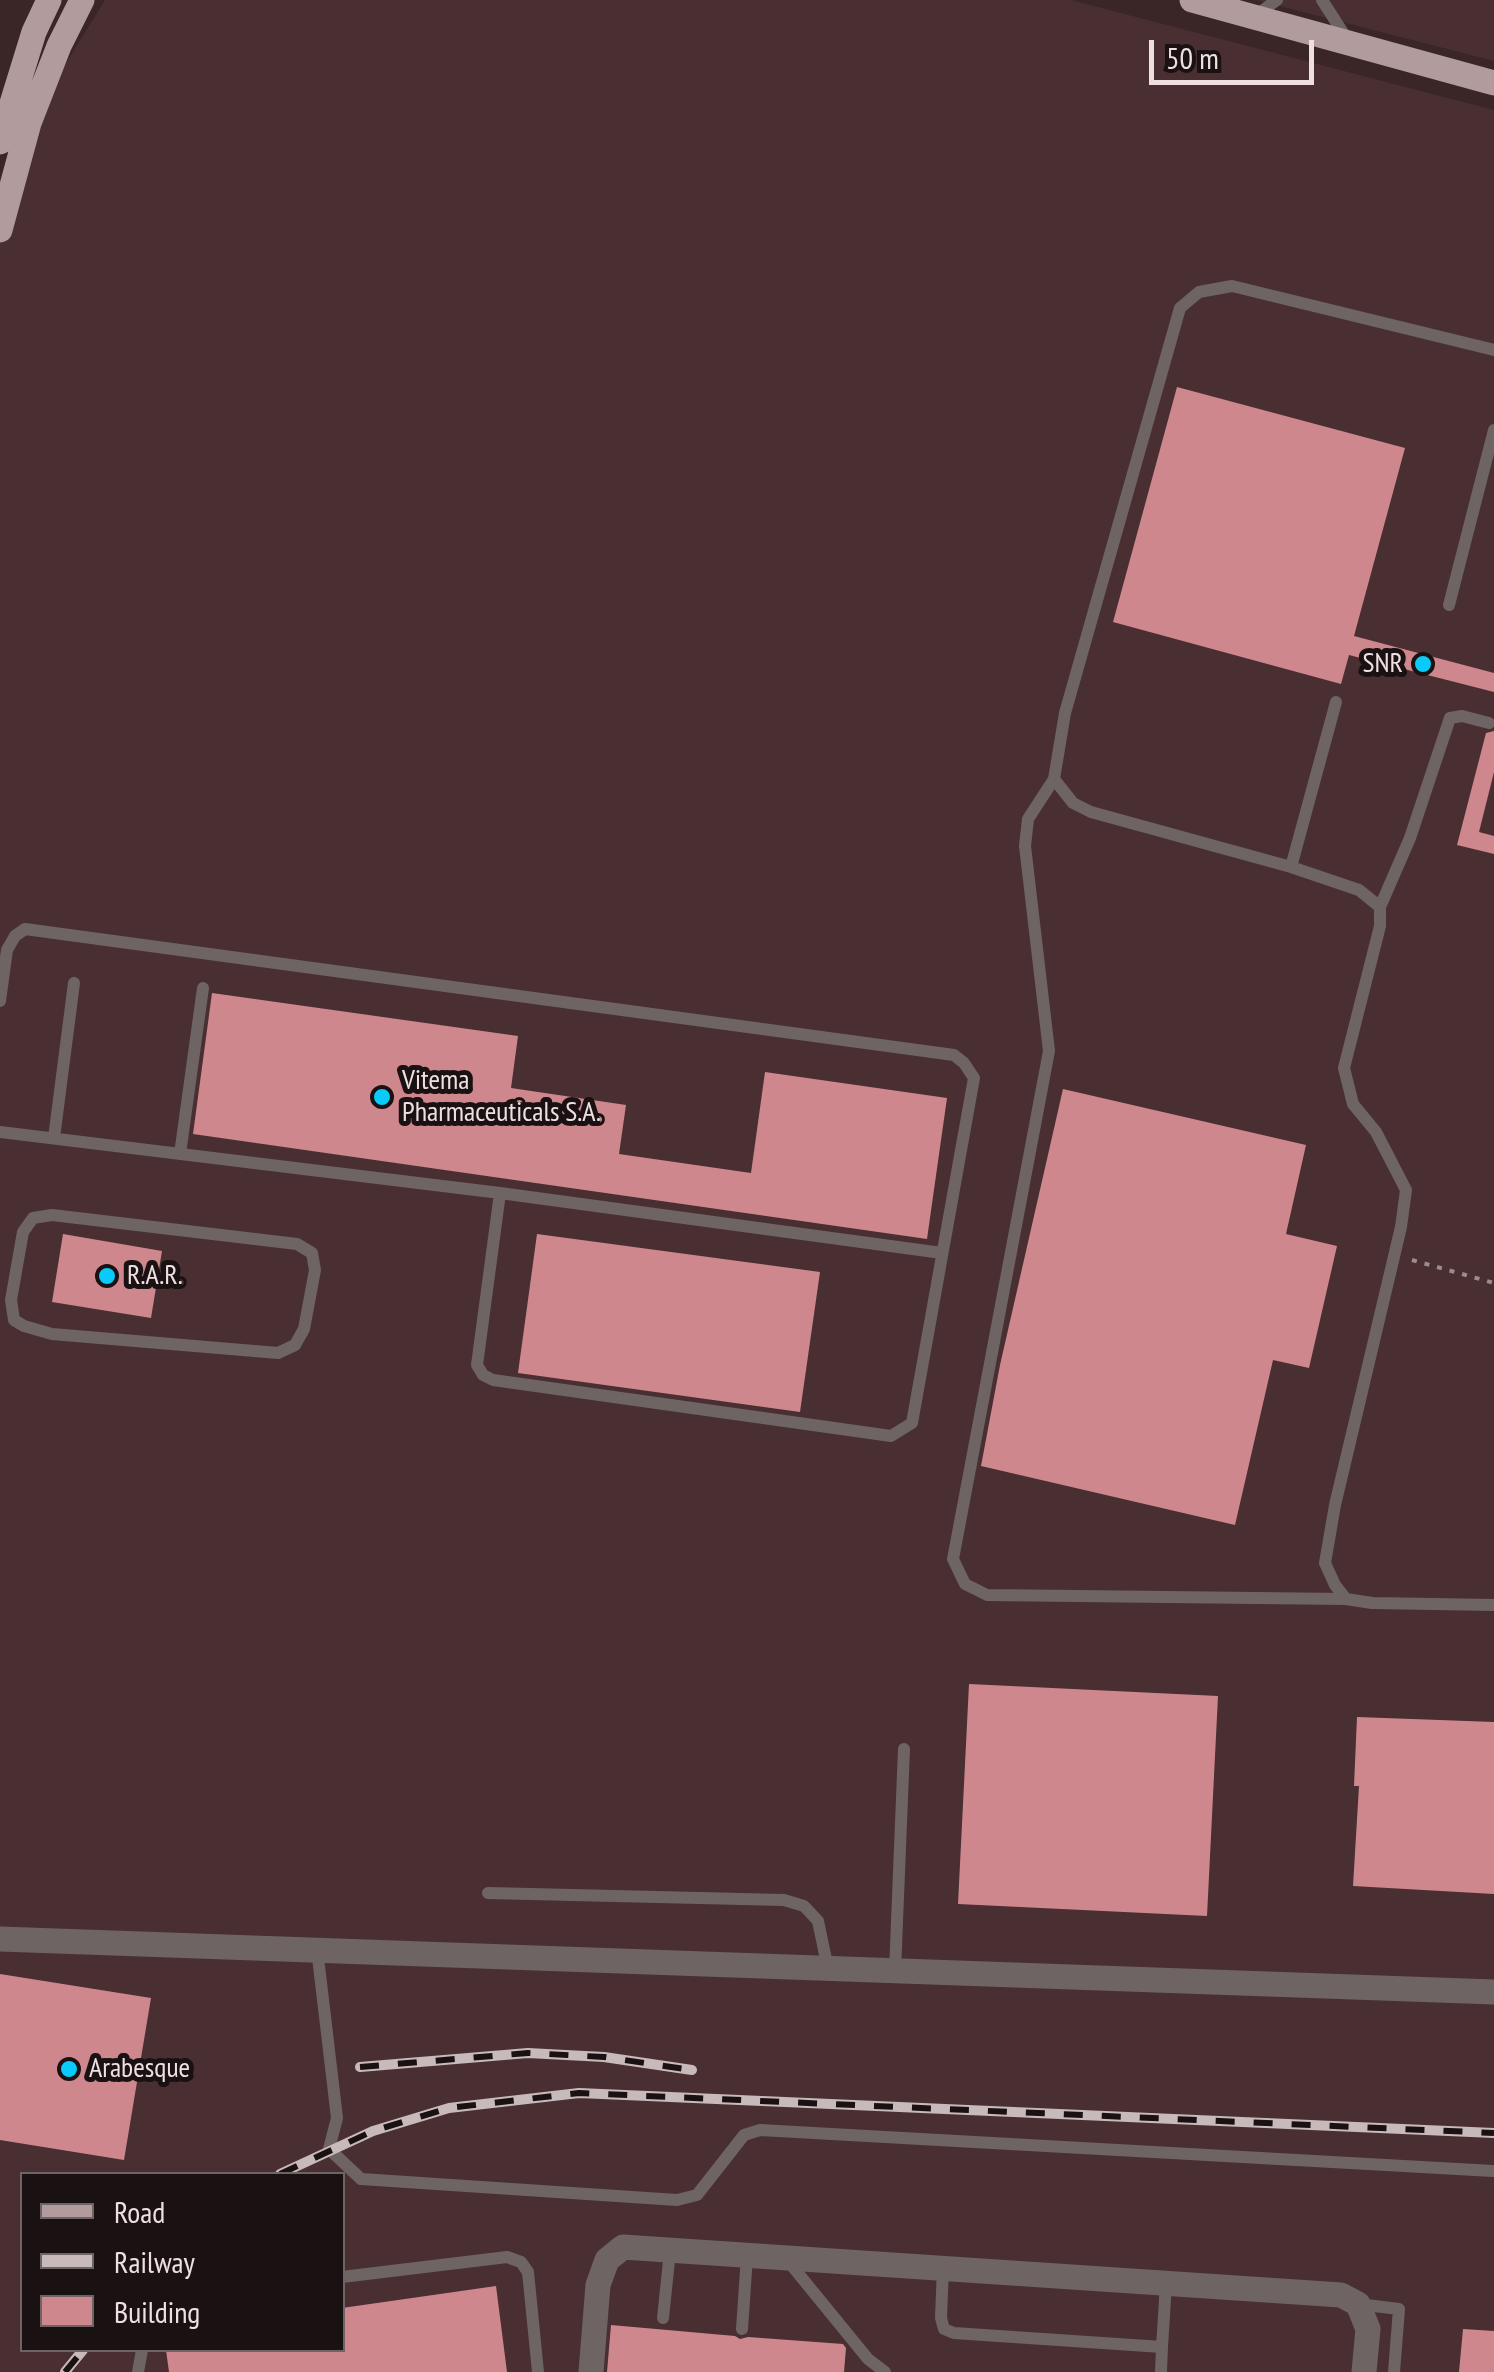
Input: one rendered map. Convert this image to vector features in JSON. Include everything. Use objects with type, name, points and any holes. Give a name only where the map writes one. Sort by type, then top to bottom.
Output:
[{"type":"main road","points":[[0,142],[28,48],[48,0]]},
{"type":"main road","points":[[0,230],[29,123],[82,0]]},
{"type":"main road","points":[[1192,0],[1494,83]]},
{"type":"street","points":[[0,1938],[1494,1992]]},
{"type":"street","points":[[591,2372],[598,2284],[607,2260],[623,2247],[1341,2295],[1358,2304],[1368,2329],[1364,2372]]},
{"type":"lane","points":[[1254,17],[1277,0]]},
{"type":"lane","points":[[1322,0],[1349,42]]},
{"type":"lane","points":[[1494,350],[1232,286],[1198,292],[1180,308],[1065,713],[1054,779],[1028,818],[1025,846],[1049,1051],[954,1559],[966,1584],[986,1595],[1346,1599],[1494,1605]]},
{"type":"lane","points":[[1449,605],[1494,430]]},
{"type":"lane","points":[[1291,867],[1336,702]]},
{"type":"lane","points":[[1346,1599],[1334,1585],[1326,1563],[1335,1505],[1406,1190],[1376,1132],[1353,1104],[1344,1068],[1380,926],[1380,907],[1410,838],[1450,718],[1462,716],[1489,723]]},
{"type":"lane","points":[[1054,779],[1072,803],[1091,812],[1291,867],[1358,890],[1380,907]]},
{"type":"lane","points":[[0,1001],[8,950],[15,936],[25,929],[954,1054],[974,1078],[912,1423],[891,1436],[494,1380],[482,1375],[477,1365],[500,1193]]},
{"type":"lane","points":[[54,1138],[74,984]]},
{"type":"lane","points":[[180,1154],[203,988]]},
{"type":"lane","points":[[0,1132],[500,1193],[942,1253]]},
{"type":"lane","points":[[52,1215],[297,1244],[312,1253],[315,1270],[304,1329],[295,1345],[278,1353],[52,1334],[14,1320],[6,1299],[23,1232],[33,1218],[52,1215]]},
{"type":"lane","points":[[895,1971],[904,1748]]},
{"type":"lane","points":[[488,1892],[784,1900],[804,1906],[818,1921],[828,1968]]},
{"type":"lane","points":[[317,1949],[337,2118],[329,2149],[361,2180],[677,2200],[696,2195],[744,2136],[760,2130],[1494,2171]]},
{"type":"lane","points":[[663,2318],[670,2250]]},
{"type":"lane","points":[[742,2328],[747,2256]]},
{"type":"lane","points":[[345,2277],[507,2257],[521,2262],[528,2272],[538,2372]]},
{"type":"lane","points":[[786,2259],[884,2372]]},
{"type":"lane","points":[[943,2267],[941,2318],[944,2329],[954,2333],[1162,2347]]},
{"type":"lane","points":[[1161,2372],[1166,2283]]},
{"type":"lane","points":[[1358,2304],[1399,2309],[1394,2372]]},
{"type":"path","points":[[1394,1255],[1494,1282]]},
{"type":"shaded area","points":[[105,0],[1071,0],[1494,110],[1494,2372],[0,2372],[0,230],[29,123]]},
{"type":"shaded area","points":[[1256,0],[1494,0],[1494,61]]},
{"type":"building","points":[[1177,387],[1405,448],[1354,636],[1494,673],[1494,692],[1349,655],[1341,684],[1113,622]]},
{"type":"building","points":[[1494,731],[1494,772],[1479,832],[1494,836],[1494,854],[1457,845],[1486,733]]},
{"type":"building","name":"Vitema Pharmaceuticals S.A.","points":[[212,993],[518,1036],[511,1088],[626,1105],[619,1154],[751,1173],[765,1072],[947,1098],[927,1239],[193,1134]]},
{"type":"building","points":[[1063,1089],[1306,1145],[1286,1234],[1337,1246],[1309,1368],[1273,1360],[1235,1525],[981,1466]]},
{"type":"building","name":"R.A.R.","points":[[63,1234],[162,1251],[151,1318],[52,1302]]},
{"type":"building","points":[[537,1234],[820,1272],[800,1412],[518,1373]]},
{"type":"building","points":[[969,1684],[1218,1696],[1207,1916],[958,1904]]},
{"type":"building","points":[[1357,1717],[1494,1722],[1494,1894],[1353,1886],[1359,1786],[1354,1786]]},
{"type":"building","name":"Arabesque","points":[[0,1974],[151,1998],[124,2160],[0,2140]]},
{"type":"building","points":[[496,2286],[507,2372],[169,2372],[166,2352],[345,2352],[345,2308]]},
{"type":"building","points":[[611,2325],[740,2339],[843,2344],[844,2372],[607,2372]]},
{"type":"building","points":[[1463,2329],[1494,2331],[1494,2372],[1459,2372]]},
{"type":"railway","points":[[360,2067],[528,2053],[604,2057],[692,2070]]},
{"type":"railway","points":[[284,2172],[373,2131],[449,2108],[579,2093],[1494,2133]]},
{"type":"railway","points":[[65,2372],[81,2352]]},
{"type":"place","name":"SNR","points":[[1423,664]]},
{"type":"place","name":"Vitema Pharmaceuticals S.A.","points":[[382,1097]]},
{"type":"place","name":"R.A.R.","points":[[107,1276]]},
{"type":"place","name":"Arabesque","points":[[69,2069]]}]
